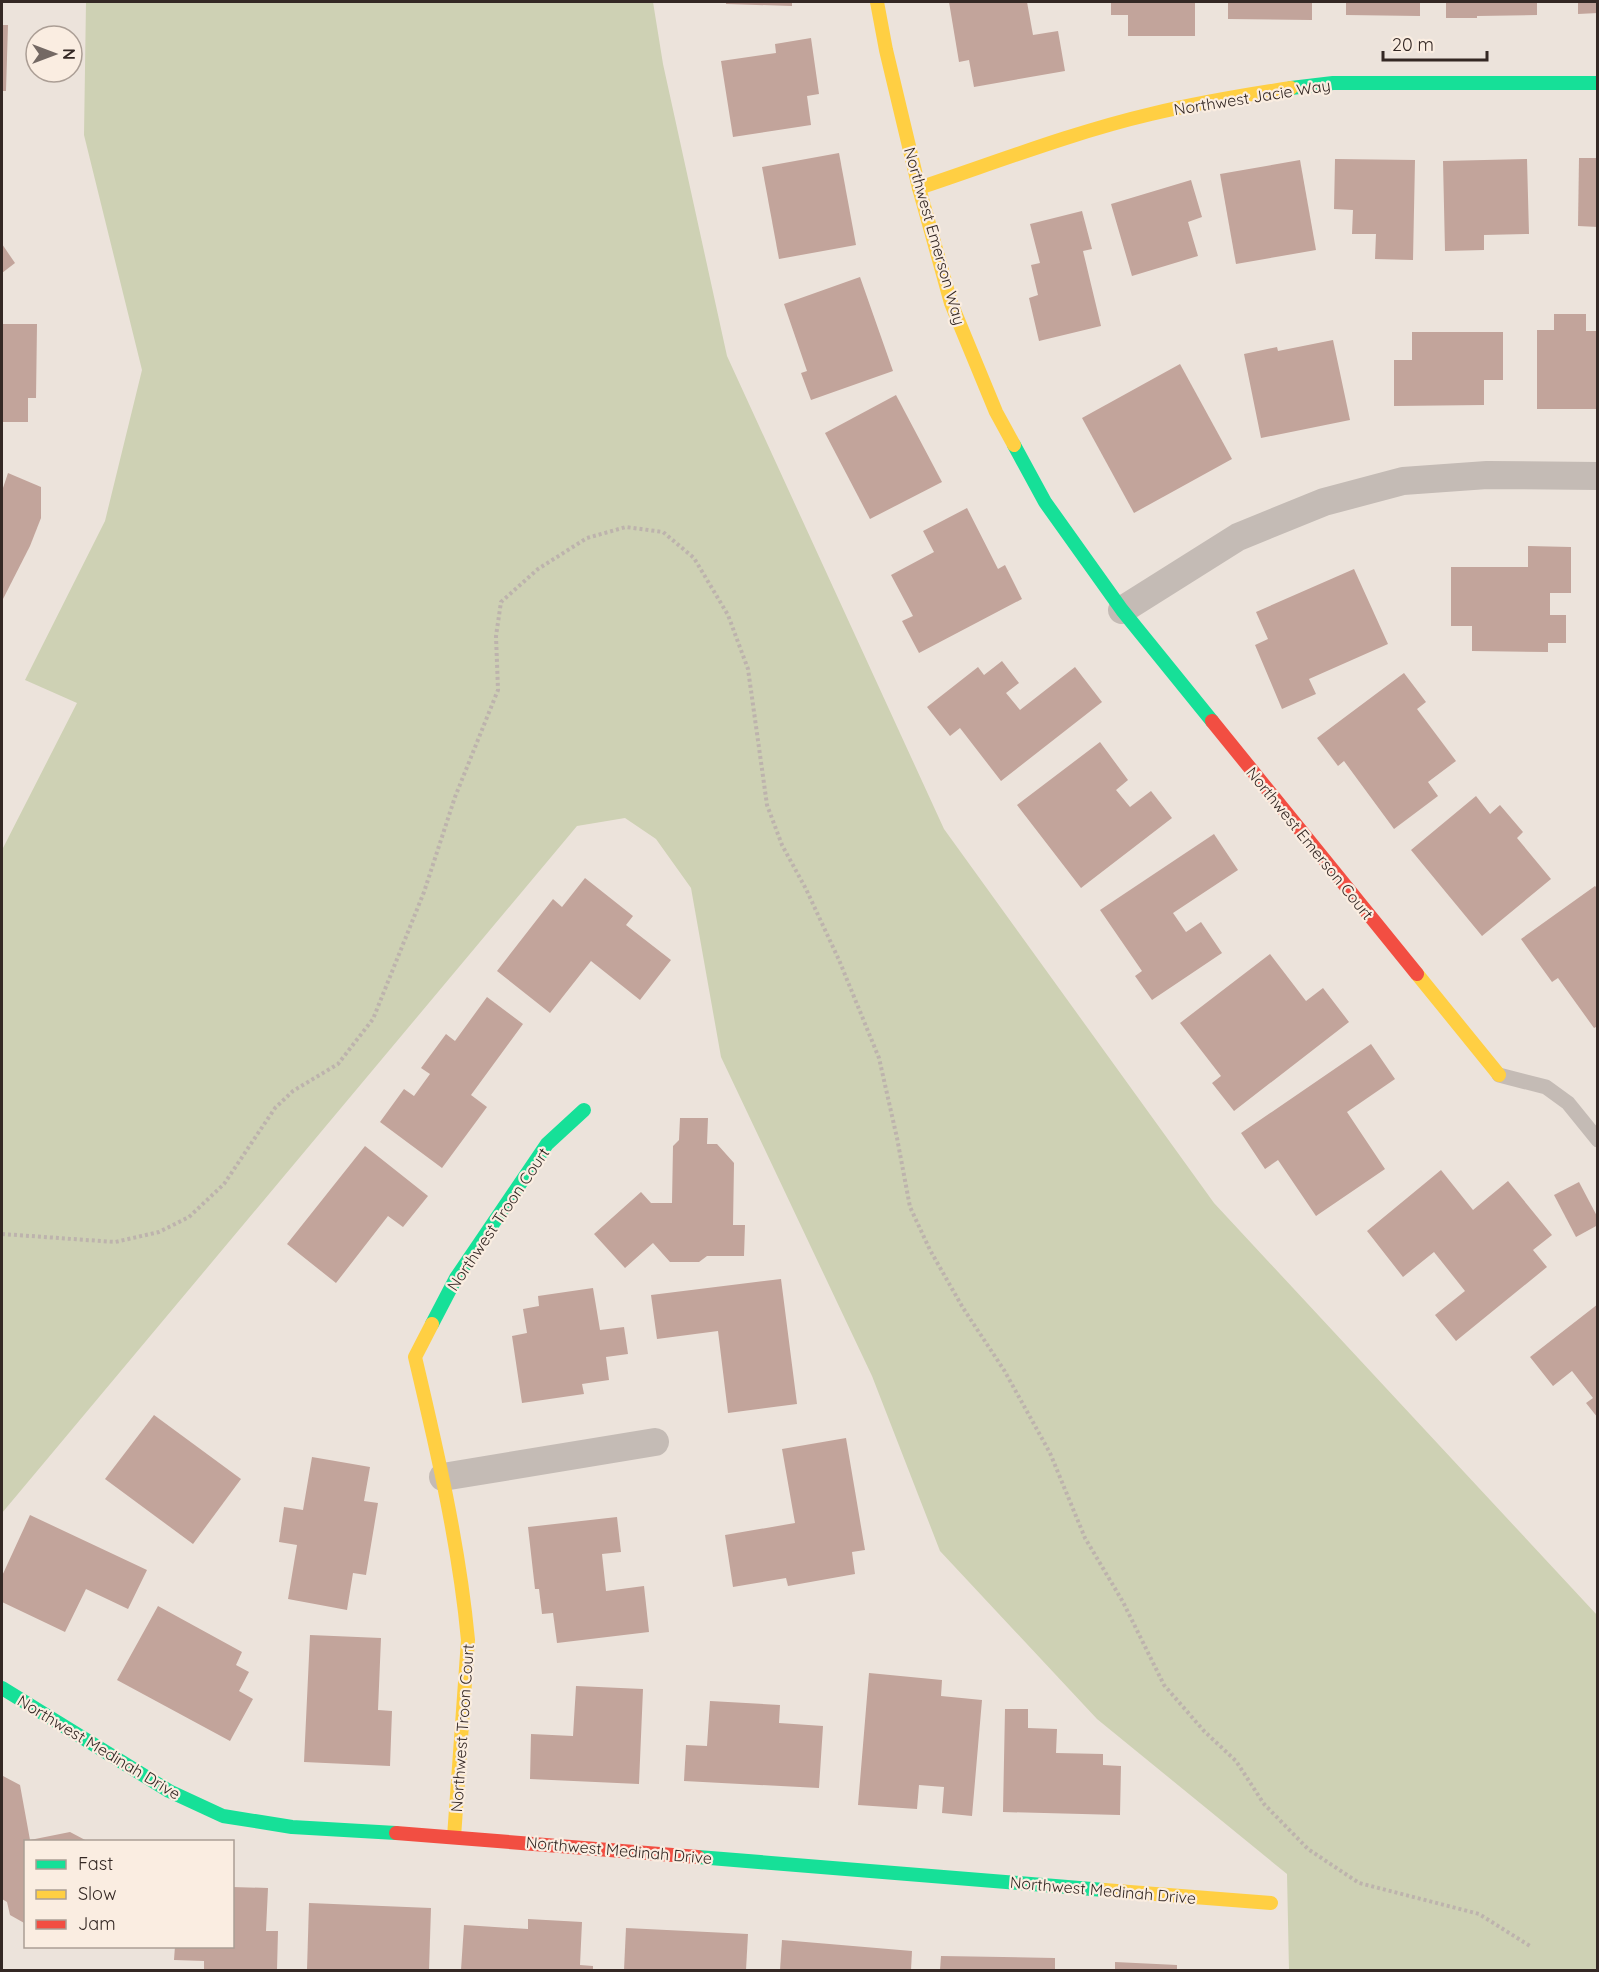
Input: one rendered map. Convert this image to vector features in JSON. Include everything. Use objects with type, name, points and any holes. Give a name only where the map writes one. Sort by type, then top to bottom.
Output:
[{"type":"street","name":"Northwest Emerson Way","points":[[877,2],[919,188],[951,303],[996,412],[1045,502],[1122,610]]},
{"type":"street","name":"Northwest Jacie Way","points":[[919,188],[1138,117],[1234,96],[1333,83],[1598,83]]},
{"type":"street","points":[[1122,610],[1238,537],[1324,502],[1403,481],[1487,475],[1598,476]]},
{"type":"street","name":"Northwest Emerson Court","points":[[1122,610],[1499,1075]]},
{"type":"street","name":"Northwest Troon Court","points":[[454,1837],[468,1640],[443,1476],[415,1357],[456,1278],[547,1144],[584,1110]]},
{"type":"street","points":[[443,1476],[655,1442]]},
{"type":"street","name":"Northwest Medinah Drive","points":[[2,1688],[169,1791],[223,1815],[292,1827],[454,1837],[1271,1903]]},
{"type":"lane","points":[[1499,1075],[1546,1087],[1568,1103],[1598,1140]]},
{"type":"path","points":[[2,1234],[115,1242],[159,1232],[189,1217],[224,1184],[275,1108],[294,1091],[338,1064],[373,1020],[424,892],[455,797],[498,690],[496,636],[501,602],[538,569],[587,538],[626,527],[663,532],[694,558],[728,615],[744,658],[748,669],[760,744],[767,805],[782,845],[806,889],[839,960],[879,1058],[910,1207],[930,1250],[963,1308],[1004,1370],[1050,1453],[1085,1538],[1123,1602],[1164,1685],[1204,1731],[1236,1761],[1264,1804],[1308,1849],[1359,1884],[1479,1914],[1530,1946]]},
{"type":"green space","points":[[86,2],[653,2],[663,64],[727,356],[944,829],[1214,1203],[1597,1615],[1597,1970],[1289,1970],[1287,1874],[1097,1719],[940,1551],[872,1376],[721,1057],[691,888],[656,839],[625,818],[577,826],[2,1513],[2,850],[77,703],[25,680],[105,521],[142,370],[84,135]]},
{"type":"building","points":[[726,2],[792,2],[792,6],[726,4]]},
{"type":"building","points":[[949,2],[1027,2],[1033,35],[1058,31],[1065,71],[974,87],[969,60],[959,62]]},
{"type":"building","points":[[1111,2],[1195,2],[1195,36],[1128,36],[1128,15],[1111,15]]},
{"type":"building","points":[[1228,2],[1312,2],[1312,20],[1228,19]]},
{"type":"building","points":[[1346,2],[1420,2],[1420,16],[1346,15]]},
{"type":"building","points":[[1446,2],[1537,2],[1537,15],[1446,18]]},
{"type":"building","points":[[1578,2],[1598,2],[1598,13],[1578,14]]},
{"type":"building","points":[[2,25],[8,25],[6,91],[2,91]]},
{"type":"building","points":[[811,38],[819,94],[807,96],[811,125],[733,137],[721,61],[776,53],[775,44]]},
{"type":"building","points":[[839,153],[856,245],[779,259],[762,167]]},
{"type":"building","points":[[1579,158],[1598,158],[1598,227],[1578,226]]},
{"type":"building","points":[[1335,159],[1415,160],[1413,260],[1375,259],[1376,234],[1352,234],[1353,210],[1334,209]]},
{"type":"building","points":[[1527,159],[1529,234],[1484,235],[1484,250],[1445,251],[1443,161]]},
{"type":"building","points":[[1300,160],[1316,250],[1236,264],[1220,174]]},
{"type":"building","points":[[1191,180],[1202,217],[1188,222],[1198,256],[1132,276],[1111,204]]},
{"type":"building","points":[[1082,211],[1092,249],[1083,251],[1101,326],[1039,341],[1029,298],[1038,295],[1031,265],[1040,263],[1030,224]]},
{"type":"building","points":[[2,244],[15,263],[2,273]]},
{"type":"building","points":[[860,277],[893,371],[811,400],[801,373],[807,371],[784,304]]},
{"type":"building","points":[[1554,314],[1586,314],[1586,331],[1598,331],[1598,409],[1537,409],[1537,330],[1554,330]]},
{"type":"building","points":[[2,324],[37,324],[36,398],[28,398],[28,422],[2,422]]},
{"type":"building","points":[[1412,332],[1503,332],[1503,380],[1484,380],[1484,405],[1394,406],[1394,360],[1412,360]]},
{"type":"building","points":[[1333,340],[1350,420],[1261,438],[1244,354],[1277,347],[1278,351]]},
{"type":"building","points":[[1180,364],[1232,459],[1134,513],[1082,418]]},
{"type":"building","points":[[896,395],[942,482],[870,519],[825,433]]},
{"type":"building","points":[[8,473],[41,487],[41,518],[30,546],[2,601],[2,491]]},
{"type":"building","points":[[967,508],[998,569],[1005,565],[1022,599],[919,653],[902,621],[913,616],[891,575],[934,552],[923,531]]},
{"type":"building","points":[[1528,546],[1571,547],[1571,593],[1550,593],[1550,615],[1566,615],[1566,643],[1548,643],[1548,652],[1472,651],[1472,626],[1451,626],[1451,567],[1528,567]]},
{"type":"building","points":[[1354,569],[1388,644],[1309,679],[1316,694],[1282,709],[1255,645],[1268,639],[1256,612]]},
{"type":"building","points":[[1002,661],[1019,683],[1006,693],[1020,710],[1075,667],[1102,702],[1001,781],[960,728],[950,736],[927,707],[978,667],[984,675]]},
{"type":"building","points":[[1404,673],[1426,702],[1417,709],[1456,761],[1428,782],[1438,796],[1394,829],[1344,761],[1338,766],[1317,738]]},
{"type":"building","points":[[1100,742],[1128,780],[1116,790],[1130,807],[1151,791],[1172,818],[1081,888],[1017,805]]},
{"type":"building","points":[[1476,796],[1490,814],[1500,805],[1523,832],[1517,838],[1551,879],[1482,936],[1411,850]]},
{"type":"building","points":[[1214,834],[1238,870],[1173,913],[1186,932],[1201,922],[1222,953],[1152,1000],[1135,976],[1142,971],[1100,910]]},
{"type":"building","points":[[585,878],[633,916],[626,925],[671,960],[640,1000],[591,961],[550,1013],[497,971],[553,899],[562,907]]},
{"type":"building","points":[[1595,886],[1598,889],[1598,1026],[1594,1028],[1558,978],[1552,982],[1521,939]]},
{"type":"building","points":[[1270,954],[1306,1001],[1323,988],[1349,1022],[1234,1111],[1212,1083],[1221,1076],[1180,1023]]},
{"type":"building","points":[[487,997],[523,1024],[471,1095],[487,1107],[442,1168],[380,1122],[404,1089],[414,1096],[430,1074],[421,1068],[446,1034],[455,1041]]},
{"type":"building","points":[[1371,1044],[1395,1079],[1347,1112],[1385,1169],[1316,1216],[1278,1160],[1265,1169],[1241,1133]]},
{"type":"building","points":[[680,1118],[708,1118],[707,1144],[717,1144],[734,1163],[733,1225],[745,1225],[744,1256],[707,1256],[699,1262],[670,1262],[653,1243],[625,1268],[594,1234],[641,1192],[651,1203],[672,1203],[673,1146],[679,1140]]},
{"type":"building","points":[[365,1146],[428,1196],[403,1227],[388,1216],[336,1283],[287,1244]]},
{"type":"building","points":[[1441,1170],[1473,1210],[1508,1181],[1552,1235],[1533,1250],[1547,1267],[1456,1341],[1435,1315],[1465,1291],[1434,1252],[1403,1277],[1367,1231]]},
{"type":"building","points":[[1579,1182],[1598,1218],[1598,1225],[1576,1237],[1554,1195]]},
{"type":"building","points":[[781,1279],[797,1404],[728,1413],[718,1331],[657,1339],[651,1295]]},
{"type":"building","points":[[593,1288],[600,1330],[624,1327],[628,1354],[606,1357],[609,1380],[582,1384],[584,1394],[522,1403],[512,1336],[527,1333],[523,1309],[539,1306],[538,1296]]},
{"type":"building","points":[[1598,1304],[1598,1418],[1586,1403],[1593,1398],[1572,1371],[1553,1386],[1530,1357]]},
{"type":"building","points":[[154,1415],[241,1479],[193,1544],[105,1479]]},
{"type":"building","points":[[846,1438],[865,1550],[852,1552],[855,1574],[788,1586],[786,1578],[733,1587],[725,1535],[795,1523],[782,1449]]},
{"type":"building","points":[[312,1457],[370,1467],[364,1501],[378,1503],[366,1575],[353,1573],[347,1610],[288,1599],[297,1545],[279,1542],[284,1507],[303,1510]]},
{"type":"building","points":[[30,1515],[147,1570],[128,1609],[86,1589],[65,1632],[2,1602],[2,1576]]},
{"type":"building","points":[[617,1517],[621,1552],[602,1554],[606,1591],[644,1586],[649,1632],[557,1643],[553,1613],[542,1614],[539,1589],[535,1589],[528,1527]]},
{"type":"building","points":[[158,1606],[242,1652],[236,1665],[249,1672],[239,1691],[253,1699],[230,1741],[117,1680]]},
{"type":"building","points":[[310,1635],[381,1638],[378,1710],[392,1711],[390,1766],[304,1762]]},
{"type":"building","points":[[869,1673],[942,1680],[941,1696],[982,1700],[972,1816],[942,1813],[944,1787],[919,1785],[917,1809],[858,1805]]},
{"type":"building","points":[[576,1686],[643,1689],[639,1784],[530,1779],[531,1734],[573,1736]]},
{"type":"building","points":[[710,1701],[780,1705],[779,1723],[823,1726],[819,1788],[684,1781],[686,1745],[707,1746]]},
{"type":"building","points":[[1005,1709],[1028,1709],[1028,1728],[1057,1729],[1056,1753],[1103,1754],[1103,1765],[1121,1766],[1120,1815],[1003,1812]]},
{"type":"building","points":[[2,1777],[20,1785],[30,1840],[24,1840],[24,1923],[10,1915],[7,1902],[2,1899]]},
{"type":"building","points":[[70,1832],[85,1840],[30,1840]]},
{"type":"building","points":[[234,1887],[268,1888],[266,1931],[278,1931],[277,1970],[204,1970],[204,1961],[174,1960],[175,1948],[234,1948]]},
{"type":"building","points":[[309,1903],[431,1908],[429,1970],[307,1970]]},
{"type":"building","points":[[528,1919],[582,1922],[580,1965],[593,1966],[593,1970],[461,1970],[464,1925],[528,1929]]},
{"type":"building","points":[[626,1928],[748,1934],[746,1970],[624,1970]]},
{"type":"building","points":[[782,1940],[912,1951],[911,1970],[780,1970]]},
{"type":"building","points":[[941,1956],[1055,1958],[1055,1970],[940,1970]]},
{"type":"building","points":[[1115,1962],[1177,1965],[1177,1970],[1115,1970]]},
{"type":"traffic: fast","points":[[1291,88],[1333,83],[1598,83]]},
{"type":"traffic: fast","points":[[1014,445],[1045,502],[1122,610],[1212,721]]},
{"type":"traffic: fast","points":[[432,1324],[456,1278],[547,1144],[584,1110]]},
{"type":"traffic: fast","points":[[2,1688],[169,1791],[223,1816],[292,1827],[396,1833]]},
{"type":"traffic: fast","points":[[698,1857],[1104,1890]]},
{"type":"traffic: slow","points":[[877,2],[919,188],[951,303],[996,412],[1014,445]]},
{"type":"traffic: slow","points":[[919,188],[1122,121],[1238,96],[1291,88]]},
{"type":"traffic: slow","points":[[1417,974],[1499,1075]]},
{"type":"traffic: slow","points":[[432,1324],[415,1357],[453,1533],[468,1640],[454,1837]]},
{"type":"traffic: slow","points":[[1104,1890],[1271,1903]]},
{"type":"traffic: jam","points":[[1212,721],[1417,974]]},
{"type":"traffic: jam","points":[[396,1833],[698,1857]]}]
